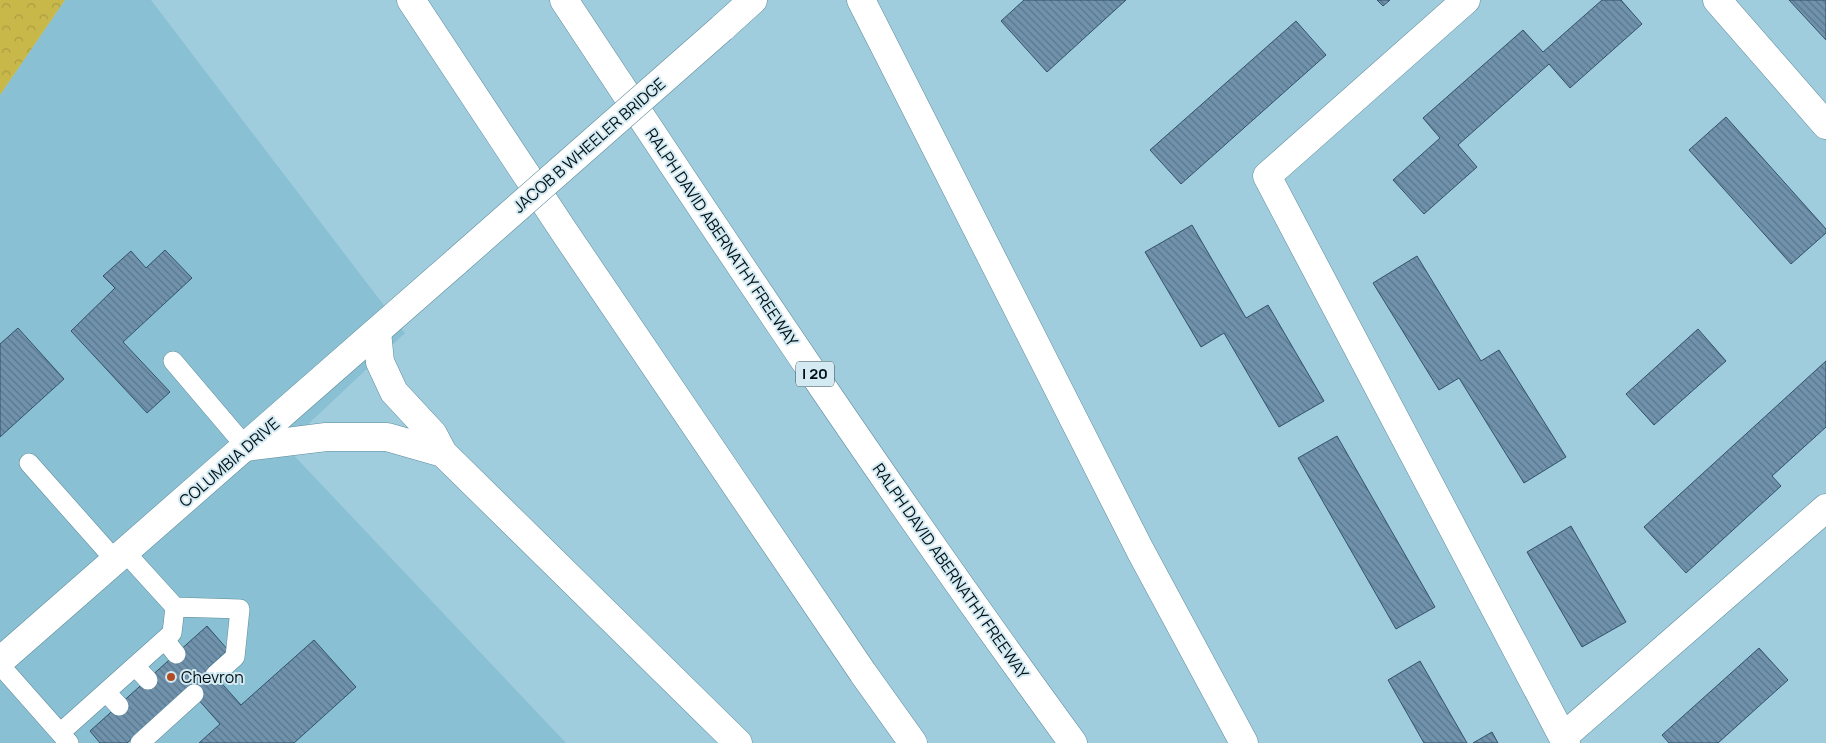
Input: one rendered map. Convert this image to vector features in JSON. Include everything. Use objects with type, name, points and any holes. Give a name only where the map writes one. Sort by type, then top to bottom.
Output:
[{"type":"main road","points":[[410,0],[569,238],[913,743]]},
{"type":"main road","name":"RALPH DAVID ABERNATHY FREEWAY","points":[[564,0],[704,212],[976,609],[1073,743]]},
{"type":"main road","name":"JACOB B WHEELER BRIDGE","points":[[457,262],[753,0]]},
{"type":"main road","points":[[861,0],[1131,534],[1244,743]]},
{"type":"main road","points":[[1466,0],[1268,176],[1565,740],[1826,508]]},
{"type":"main road","points":[[1717,0],[1826,125]]},
{"type":"main road","name":"COLUMBIA DRIVE","points":[[0,661],[457,262]]},
{"type":"main road","points":[[377,332],[380,362],[394,392],[433,434],[443,453],[738,743]]},
{"type":"main road","points":[[246,447],[326,437],[387,437],[443,453]]},
{"type":"lane","points":[[173,361],[246,447]]},
{"type":"lane","points":[[29,463],[120,556],[175,607],[240,609],[235,657],[215,675]]},
{"type":"lane","points":[[0,665],[65,738],[106,692],[142,673],[171,647],[175,607]]},
{"type":"lane","points":[[106,692],[119,706]]},
{"type":"lane","points":[[142,737],[173,708],[194,694]]},
{"type":"shaded area","points":[[65,0],[151,0],[405,333],[285,446],[566,743],[0,743],[0,95]]},
{"type":"green space","points":[[0,0],[65,0],[0,95]]},
{"type":"building","points":[[1024,0],[1126,0],[1047,72],[1001,21]]},
{"type":"building","points":[[1377,0],[1390,0],[1383,6]]},
{"type":"building","points":[[1602,0],[1621,0],[1642,24],[1570,88],[1549,64],[1458,145],[1477,167],[1424,214],[1393,180],[1440,138],[1423,118],[1523,30],[1543,52]]},
{"type":"building","points":[[1789,0],[1826,0],[1826,40]]},
{"type":"building","points":[[1296,21],[1326,55],[1181,184],[1150,150]]},
{"type":"building","points":[[1726,117],[1826,229],[1826,233],[1791,264],[1689,150]]},
{"type":"building","points":[[1192,225],[1246,318],[1268,305],[1324,401],[1279,427],[1224,333],[1201,347],[1145,252]]},
{"type":"building","points":[[165,250],[192,278],[123,342],[170,392],[147,413],[71,331],[115,288],[103,276],[131,251],[146,268]]},
{"type":"building","points":[[1417,256],[1481,361],[1499,350],[1566,457],[1524,483],[1459,378],[1439,390],[1373,283]]},
{"type":"building","points":[[18,328],[64,379],[0,437],[0,344]]},
{"type":"building","points":[[1698,329],[1726,361],[1654,425],[1626,394]]},
{"type":"building","points":[[1826,361],[1826,427],[1772,476],[1781,486],[1686,573],[1644,527]]},
{"type":"building","points":[[1337,436],[1435,607],[1396,629],[1298,458]]},
{"type":"building","points":[[1571,526],[1626,622],[1582,647],[1527,552]]},
{"type":"building","points":[[207,626],[228,650],[208,668],[241,705],[314,640],[356,687],[294,743],[199,743],[220,724],[188,688],[127,743],[100,743],[90,731]]},
{"type":"building","points":[[1759,648],[1788,680],[1718,743],[1669,743],[1662,735]]},
{"type":"building","points":[[1420,661],[1467,743],[1424,743],[1388,680]]},
{"type":"building","points":[[1492,732],[1498,743],[1473,743]]},
{"type":"place","name":"Chevron","points":[[171,677]]}]
